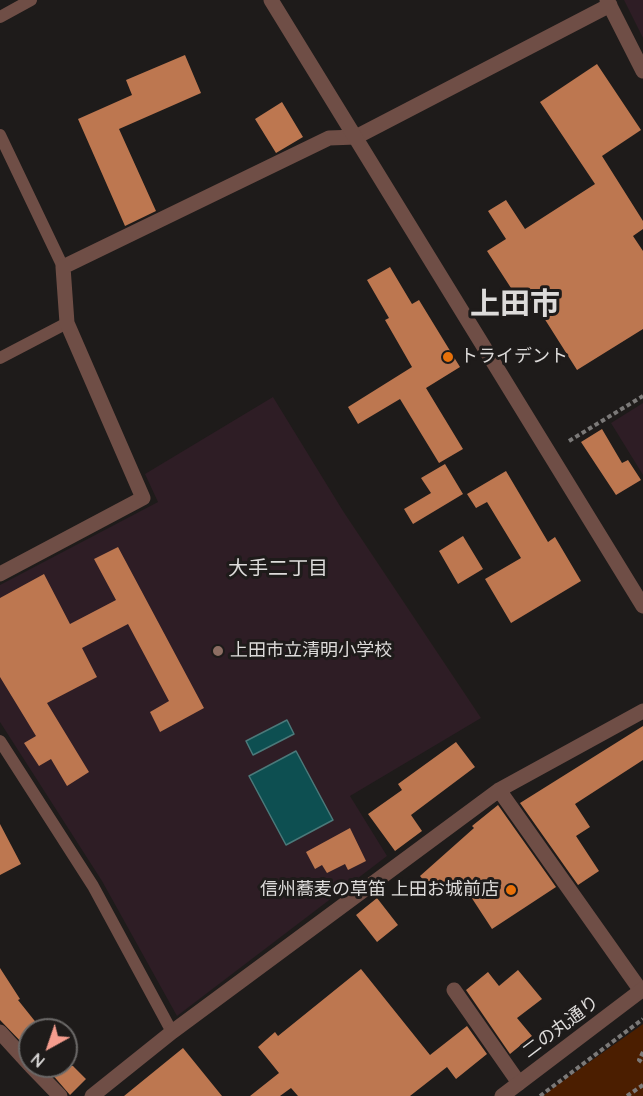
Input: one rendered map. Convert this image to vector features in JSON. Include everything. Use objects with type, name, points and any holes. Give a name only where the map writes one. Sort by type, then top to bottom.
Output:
[{"type":"street","points":[[271,0],[643,606]]},
{"type":"street","points":[[0,574],[143,498],[67,323],[63,267],[329,138],[356,137],[608,2],[643,70]]},
{"type":"street","points":[[92,1096],[172,1032],[499,790],[643,711]]},
{"type":"street","points":[[499,790],[642,990]]},
{"type":"street","points":[[454,990],[519,1083]]},
{"type":"street","name":"二の丸通り","points":[[502,1096],[642,990]]},
{"type":"street","points":[[0,1032],[18,1052]]},
{"type":"street","points":[[42,1078],[60,1096]]},
{"type":"lane","points":[[0,16],[31,0]]},
{"type":"lane","points":[[0,135],[63,267]]},
{"type":"lane","points":[[0,358],[67,323]]},
{"type":"lane","points":[[0,741],[93,886],[172,1032]]},
{"type":"path","points":[[569,441],[643,396]]},
{"type":"path","points":[[540,1096],[643,1019]]},
{"type":"path","points":[[643,1052],[639,1060],[643,1063]]},
{"type":"path","points":[[627,1096],[643,1085]]},
{"type":"shaded area","points":[[624,0],[643,0],[643,38]]},
{"type":"shaded area","name":"上田市立清明小学校","points":[[273,397],[343,511],[481,718],[350,796],[387,856],[177,1016],[102,881],[0,722],[0,585],[158,502],[145,474]]},
{"type":"shaded area","points":[[643,403],[643,475],[611,423]]},
{"type":"shaded area","points":[[643,1024],[643,1096],[543,1096],[553,1088]]},
{"type":"water","points":[[287,720],[294,734],[253,755],[246,741]]},
{"type":"water","points":[[296,751],[333,820],[286,845],[249,776]]},
{"type":"building","points":[[185,55],[201,93],[119,129],[156,211],[125,226],[78,119],[132,95],[126,80]]},
{"type":"building","points":[[597,64],[641,130],[602,156],[643,221],[643,229],[633,236],[643,251],[643,329],[577,370],[532,299],[522,305],[487,251],[506,239],[488,211],[506,200],[525,229],[595,184],[540,102]]},
{"type":"building","points":[[282,102],[303,137],[276,153],[255,119]]},
{"type":"building","points":[[390,267],[412,304],[419,300],[460,367],[426,388],[463,449],[439,463],[400,399],[358,424],[348,407],[412,367],[385,320],[389,318],[367,280]]},
{"type":"building","points":[[602,429],[622,463],[628,460],[641,480],[616,495],[581,442]]},
{"type":"building","points":[[445,464],[463,494],[413,524],[404,509],[431,493],[421,478]]},
{"type":"building","points":[[506,471],[548,542],[555,537],[581,581],[511,623],[485,579],[521,558],[487,502],[476,508],[467,494]]},
{"type":"building","points":[[463,536],[483,569],[458,584],[439,551]]},
{"type":"building","points":[[118,547],[204,708],[160,732],[150,712],[169,701],[128,624],[82,648],[97,677],[47,703],[89,772],[67,786],[51,759],[39,766],[24,743],[36,736],[0,677],[0,598],[44,574],[70,624],[116,600],[94,559]]},
{"type":"building","points":[[643,726],[643,760],[575,804],[590,827],[576,836],[599,871],[578,885],[520,803]]},
{"type":"building","points":[[456,742],[475,767],[411,815],[422,831],[395,851],[368,814],[402,790],[398,784]]},
{"type":"building","points":[[498,805],[556,887],[492,929],[460,880],[438,898],[420,876],[474,828],[472,826]]},
{"type":"building","points":[[0,824],[21,864],[0,875]]},
{"type":"building","points":[[350,828],[366,861],[348,870],[345,864],[327,873],[322,865],[315,869],[306,852]]},
{"type":"building","points":[[377,898],[398,925],[377,942],[356,915]]},
{"type":"building","points":[[0,968],[20,999],[18,1000],[32,1018],[18,1018],[18,1039],[0,1020]]},
{"type":"building","points":[[361,969],[430,1055],[467,1026],[487,1054],[456,1079],[447,1067],[410,1096],[298,1096],[291,1088],[280,1096],[250,1096],[279,1073],[258,1047],[275,1032],[278,1036]]},
{"type":"building","points":[[518,970],[542,999],[517,1018],[532,1036],[510,1054],[466,990],[488,972],[499,986]]},
{"type":"building","points":[[183,1048],[222,1096],[124,1096]]},
{"type":"building","points":[[78,1071],[86,1079],[70,1095],[55,1078],[78,1078]]},
{"type":"place","name":"トライデント","points":[[448,357]]},
{"type":"place","name":"上田市立清明小学校","points":[[218,651]]},
{"type":"place","name":"信州蕎麦の草笛 上田お城前店","points":[[511,890]]},
{"type":"district","name":"上田市","points":[[515,305]]},
{"type":"district","name":"大手二丁目","points":[[278,569]]}]
